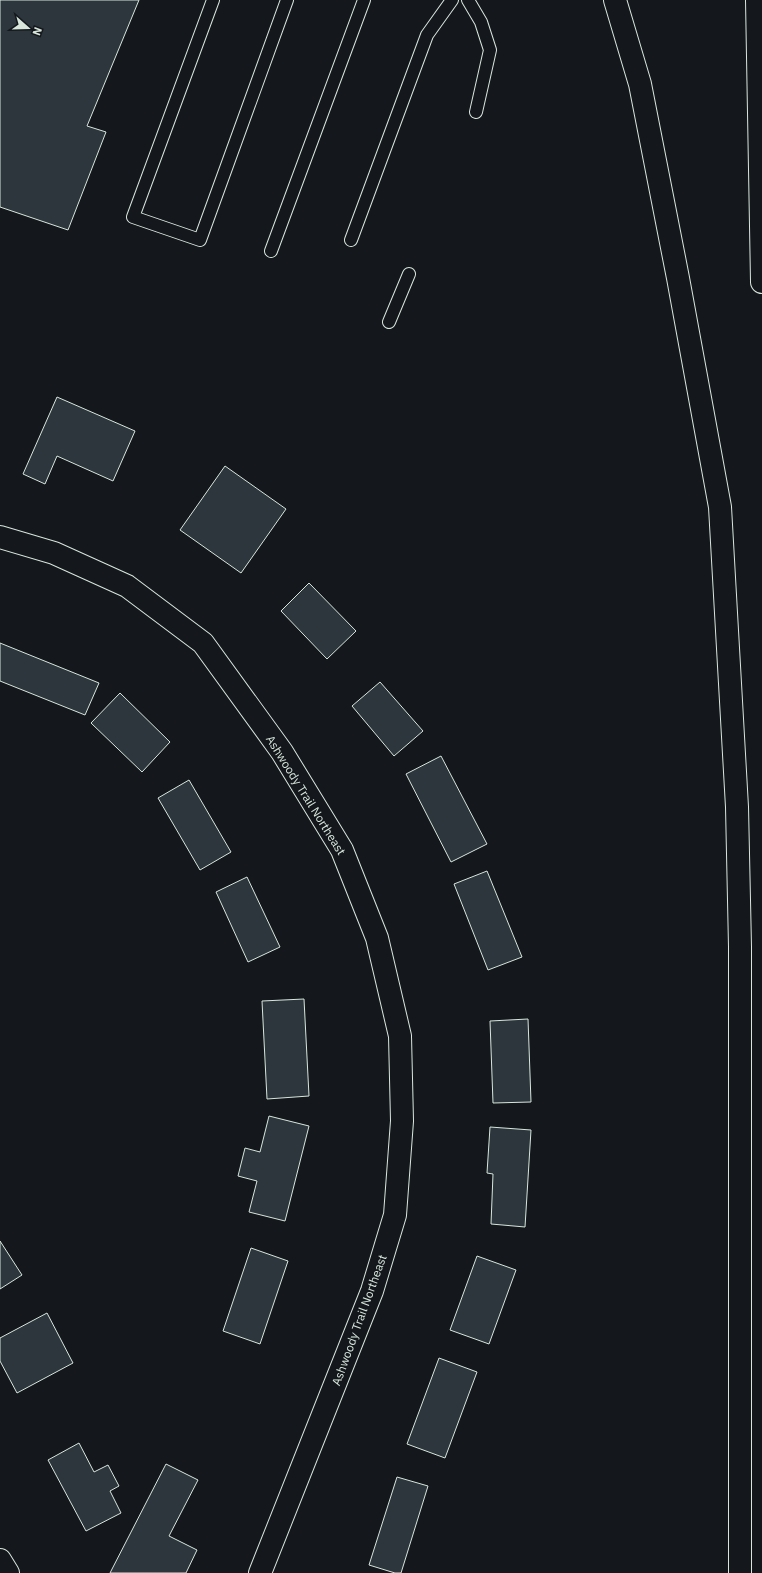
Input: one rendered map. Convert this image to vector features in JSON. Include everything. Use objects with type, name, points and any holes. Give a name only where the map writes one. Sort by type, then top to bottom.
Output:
[{"type":"main road","points":[[615,0],[640,84],[720,507],[738,823],[740,947],[740,1573]]},
{"type":"main road","points":[[757,0],[762,282]]},
{"type":"main road","name":"Ashwoody Trail Northeast","points":[[0,537],[54,553],[127,586],[203,643],[282,752],[342,850],[377,938],[400,1036],[402,1121],[395,1216],[372,1291],[260,1573]]},
{"type":"main road","points":[[0,1560],[8,1573]]},
{"type":"lane","points":[[213,0],[133,217],[200,240],[288,0]]},
{"type":"lane","points":[[271,251],[364,0]]},
{"type":"lane","points":[[351,240],[427,35],[452,0]]},
{"type":"lane","points":[[468,0],[481,22],[490,50],[476,112]]},
{"type":"lane","points":[[389,322],[409,274]]},
{"type":"building","points":[[0,0],[139,0],[87,126],[106,132],[68,230],[0,207]]},
{"type":"building","points":[[57,397],[135,431],[113,481],[57,456],[45,484],[23,474]]},
{"type":"building","points":[[225,466],[286,509],[241,573],[180,530]]},
{"type":"building","points":[[309,583],[356,631],[327,659],[281,611]]},
{"type":"building","points":[[0,643],[99,683],[85,715],[0,681]]},
{"type":"building","points":[[380,682],[423,731],[394,756],[352,706]]},
{"type":"building","points":[[120,693],[170,742],[142,772],[91,723]]},
{"type":"building","points":[[441,756],[487,844],[451,862],[406,774]]},
{"type":"building","points":[[189,780],[231,852],[200,870],[158,798]]},
{"type":"building","points":[[487,871],[522,957],[488,970],[454,884]]},
{"type":"building","points":[[247,877],[280,947],[248,962],[216,892]]},
{"type":"building","points":[[304,999],[309,1096],[267,1099],[262,1001]]},
{"type":"building","points":[[528,1019],[531,1102],[493,1103],[490,1021]]},
{"type":"building","points":[[269,1116],[309,1126],[285,1221],[249,1212],[257,1181],[238,1176],[245,1148],[260,1152]]},
{"type":"building","points":[[490,1127],[531,1130],[525,1227],[491,1224],[493,1174],[487,1173]]},
{"type":"building","points":[[0,1241],[22,1275],[0,1289]]},
{"type":"building","points":[[251,1248],[288,1261],[260,1344],[223,1331]]},
{"type":"building","points":[[477,1256],[516,1270],[489,1344],[450,1330]]},
{"type":"building","points":[[47,1313],[73,1363],[17,1393],[0,1361],[0,1338]]},
{"type":"building","points":[[439,1358],[477,1372],[445,1458],[407,1444]]},
{"type":"building","points":[[79,1443],[94,1472],[108,1465],[119,1486],[110,1491],[121,1513],[86,1531],[48,1460]]},
{"type":"building","points":[[166,1464],[198,1480],[169,1536],[197,1550],[186,1573],[110,1573]]},
{"type":"building","points":[[397,1477],[428,1486],[401,1573],[395,1573],[369,1565]]}]
